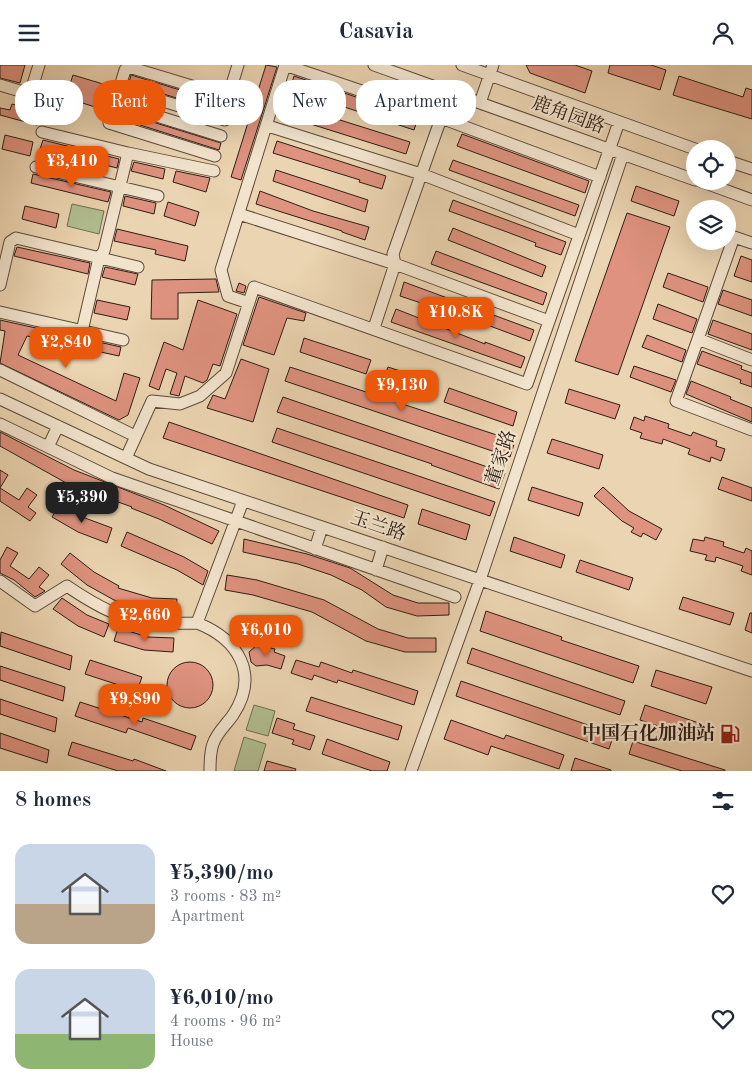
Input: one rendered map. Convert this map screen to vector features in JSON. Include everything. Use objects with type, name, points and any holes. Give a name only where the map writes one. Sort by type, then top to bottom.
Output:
[{"type":"street","points":[[0,85],[30,94],[39,65]]},
{"type":"street","points":[[122,80],[125,70],[129,66],[228,97],[238,65]]},
{"type":"street","points":[[249,303],[228,296],[221,270],[268,126],[285,65],[356,89]]},
{"type":"street","name":"鹿角园路","points":[[374,65],[415,80]]},
{"type":"street","name":"鹿角园路","points":[[462,65],[491,70],[686,146]]},
{"type":"street","points":[[480,103],[491,70]]},
{"type":"street","name":"鹿角园路","points":[[476,102],[686,176]]},
{"type":"street","points":[[166,119],[221,136]]},
{"type":"street","points":[[126,458],[152,401],[180,405],[200,396],[226,373],[254,287],[374,328],[527,384],[619,121]]},
{"type":"street","points":[[115,125],[215,156]]},
{"type":"street","points":[[374,328],[395,264],[393,254],[438,125]]},
{"type":"street","points":[[460,125],[600,177]]},
{"type":"street","points":[[268,126],[421,174],[579,235]]},
{"type":"street","points":[[42,132],[214,171]]},
{"type":"street","points":[[82,331],[99,258],[104,251],[128,153]]},
{"type":"street","name":"董家路","points":[[411,771],[480,580],[623,154]]},
{"type":"street","points":[[736,164],[752,169]]},
{"type":"street","points":[[36,167],[158,196]]},
{"type":"street","points":[[725,190],[752,200]]},
{"type":"street","points":[[240,214],[395,264],[549,321]]},
{"type":"street","points":[[752,243],[734,237],[676,401],[752,430]]},
{"type":"street","points":[[0,285],[10,242],[16,238],[138,267]]},
{"type":"street","points":[[0,312],[123,340]]},
{"type":"street","points":[[698,339],[752,360]]},
{"type":"street","points":[[0,370],[129,433]]},
{"type":"street","name":"玉兰路","points":[[0,399],[150,469],[752,671]]},
{"type":"street","points":[[0,424],[112,478],[455,597]]},
{"type":"street","points":[[48,447],[58,426]]},
{"type":"street","points":[[197,623],[244,501]]},
{"type":"street","points":[[315,549],[322,527]]},
{"type":"street","points":[[376,570],[383,547]]},
{"type":"street","points":[[0,581],[35,606],[67,585],[107,612],[155,624],[197,623],[214,630],[229,641],[239,655],[244,671],[244,687],[233,715],[217,734],[212,746],[210,771]]},
{"type":"green space","points":[[72,204],[104,211],[99,234],[67,226]]},
{"type":"green space","points":[[254,705],[275,711],[268,736],[246,730]]},
{"type":"green space","points":[[244,737],[266,744],[258,771],[234,771]]},
{"type":"building","points":[[0,65],[25,65],[21,80],[15,80],[15,82],[0,78]]},
{"type":"building","points":[[266,65],[277,67],[263,111],[263,80],[261,80]]},
{"type":"building","points":[[526,65],[575,65],[592,71],[585,93],[530,73]]},
{"type":"building","points":[[610,65],[651,65],[666,70],[660,90],[608,73]]},
{"type":"building","points":[[73,75],[93,81],[93,106],[83,103],[83,80],[71,80]]},
{"type":"building","points":[[131,75],[147,80],[130,80]]},
{"type":"building","points":[[294,76],[306,80],[293,80]]},
{"type":"building","points":[[679,76],[743,97],[746,88],[752,90],[752,119],[673,95]]},
{"type":"building","points":[[166,86],[176,89],[176,98],[166,95]]},
{"type":"building","points":[[346,94],[356,97],[356,111],[346,108]]},
{"type":"building","points":[[12,104],[15,105],[15,119],[0,115],[0,108],[10,110]]},
{"type":"building","points":[[346,122],[410,142],[406,154],[314,125],[346,125]]},
{"type":"building","points":[[140,125],[162,125],[221,143],[219,150]]},
{"type":"building","points":[[247,125],[259,125],[241,180],[231,177]]},
{"type":"building","points":[[399,125],[416,125],[414,130]]},
{"type":"building","points":[[462,134],[589,181],[585,193],[457,146]]},
{"type":"building","points":[[5,135],[33,142],[30,156],[2,149]]},
{"type":"building","points":[[43,140],[119,159],[117,168],[40,149]]},
{"type":"building","points":[[277,141],[386,176],[382,189],[359,182],[360,180],[273,153]]},
{"type":"building","points":[[453,160],[579,205],[575,216],[449,170]]},
{"type":"building","points":[[134,162],[165,169],[163,179],[131,171]]},
{"type":"building","points":[[276,170],[368,200],[365,212],[273,181]]},
{"type":"building","points":[[176,171],[210,178],[206,192],[173,182]]},
{"type":"building","points":[[33,174],[111,192],[108,202],[31,183]]},
{"type":"building","points":[[636,186],[679,201],[674,216],[631,201]]},
{"type":"building","points":[[260,191],[313,211],[369,227],[365,240],[256,204]]},
{"type":"building","points":[[125,196],[156,203],[154,214],[123,206]]},
{"type":"building","points":[[453,200],[566,242],[561,255],[535,246],[536,243],[449,211]]},
{"type":"building","points":[[168,202],[199,212],[195,226],[164,216]]},
{"type":"building","points":[[25,206],[59,214],[56,228],[22,219]]},
{"type":"building","points":[[627,213],[670,227],[618,375],[575,361]]},
{"type":"building","points":[[453,228],[546,266],[542,277],[448,240]]},
{"type":"building","points":[[117,229],[188,246],[185,261],[155,254],[156,250],[114,241]]},
{"type":"building","points":[[17,247],[90,263],[88,274],[14,256]]},
{"type":"building","points":[[436,251],[547,293],[543,305],[431,264]]},
{"type":"building","points":[[741,256],[752,260],[752,282],[734,276]]},
{"type":"building","points":[[105,267],[138,274],[135,285],[102,277]]},
{"type":"building","points":[[668,273],[708,287],[703,302],[663,287]]},
{"type":"building","points":[[216,279],[219,292],[178,293],[178,319],[151,319],[152,280]]},
{"type":"building","points":[[404,282],[534,330],[530,341],[434,305],[433,307],[400,296]]},
{"type":"building","points":[[239,283],[246,286],[244,293],[236,291]]},
{"type":"building","points":[[723,290],[752,300],[752,316],[718,304]]},
{"type":"building","points":[[259,297],[306,313],[304,321],[287,318],[274,355],[243,345]]},
{"type":"building","points":[[97,300],[130,307],[127,320],[94,313]]},
{"type":"building","points":[[198,300],[237,314],[220,366],[213,364],[207,380],[203,383],[185,376],[179,396],[170,394],[177,373],[166,369],[159,390],[149,386],[164,342],[183,350]]},
{"type":"building","points":[[658,304],[697,319],[692,333],[653,319]]},
{"type":"building","points":[[396,309],[485,344],[485,342],[525,357],[521,368],[391,322]]},
{"type":"building","points":[[0,320],[121,347],[119,356],[27,336],[18,355],[116,401],[124,373],[140,378],[128,415],[119,420],[0,363],[5,331],[0,330]]},
{"type":"building","points":[[713,320],[752,334],[752,350],[708,334]]},
{"type":"building","points":[[647,335],[686,350],[682,362],[642,347]]},
{"type":"building","points":[[304,338],[371,360],[366,374],[300,352]]},
{"type":"building","points":[[702,351],[742,366],[741,369],[752,373],[752,387],[740,383],[741,380],[697,364]]},
{"type":"building","points":[[241,359],[269,369],[253,422],[207,408],[213,395],[225,399]]},
{"type":"building","points":[[634,366],[676,380],[671,392],[630,377]]},
{"type":"building","points":[[290,367],[515,441],[510,457],[285,381]]},
{"type":"building","points":[[388,367],[434,382],[429,396],[383,380]]},
{"type":"building","points":[[691,381],[731,397],[730,399],[752,408],[752,422],[686,394]]},
{"type":"building","points":[[449,388],[517,412],[513,426],[444,402]]},
{"type":"building","points":[[569,389],[620,405],[615,419],[565,403]]},
{"type":"building","points":[[283,397],[505,473],[499,489],[432,464],[277,412]]},
{"type":"building","points":[[645,416],[669,424],[668,428],[691,436],[693,432],[717,441],[716,446],[725,449],[721,461],[711,457],[710,462],[688,454],[690,449],[663,439],[662,444],[640,438],[642,433],[630,429],[634,417],[644,421]]},
{"type":"building","points":[[169,422],[408,505],[404,518],[163,438]]},
{"type":"building","points":[[277,428],[495,502],[490,516],[272,442]]},
{"type":"building","points":[[0,432],[74,470],[164,505],[219,531],[212,544],[132,507],[68,484],[0,446]]},
{"type":"building","points":[[552,439],[603,455],[599,469],[547,453]]},
{"type":"building","points":[[0,470],[8,475],[0,488]]},
{"type":"building","points":[[722,477],[752,488],[752,501],[718,489]]},
{"type":"building","points":[[532,487],[583,503],[579,516],[528,500]]},
{"type":"building","points":[[603,487],[629,511],[662,529],[656,540],[643,533],[641,537],[631,532],[634,528],[622,521],[594,496]]},
{"type":"building","points":[[0,488],[19,500],[27,488],[37,495],[28,507],[36,513],[30,521],[0,501]]},
{"type":"building","points":[[60,504],[85,518],[112,528],[107,543],[78,532],[52,517]]},
{"type":"building","points":[[422,509],[470,525],[466,540],[418,524]]},
{"type":"building","points":[[127,532],[184,557],[208,571],[203,585],[177,570],[121,546]]},
{"type":"building","points":[[514,537],[565,555],[561,568],[510,551]]},
{"type":"building","points":[[705,537],[724,542],[723,546],[744,553],[746,548],[752,551],[752,575],[741,571],[743,566],[716,557],[715,562],[705,560],[707,555],[690,551],[693,539],[704,541]]},
{"type":"building","points":[[244,539],[307,554],[350,568],[393,595],[418,603],[449,603],[449,615],[417,616],[386,607],[362,590],[331,575],[298,564],[243,552]]},
{"type":"building","points":[[7,547],[18,553],[10,566],[29,579],[39,567],[49,575],[39,587],[45,591],[35,597],[14,580],[0,573],[0,560]]},
{"type":"building","points":[[70,553],[94,572],[119,586],[118,588],[152,598],[177,599],[176,613],[151,611],[114,600],[87,585],[61,564]]},
{"type":"building","points":[[580,560],[633,578],[629,590],[576,572]]},
{"type":"building","points":[[227,575],[257,580],[324,600],[378,629],[408,638],[436,638],[436,652],[405,652],[366,641],[312,612],[253,595],[225,590]]},
{"type":"building","points":[[683,597],[734,613],[730,625],[679,609]]},
{"type":"building","points":[[62,598],[87,615],[109,624],[104,637],[78,626],[53,609]]},
{"type":"building","points":[[486,611],[562,637],[561,640],[639,666],[633,683],[480,631]]},
{"type":"building","points":[[750,613],[752,613],[752,633],[745,630]]},
{"type":"building","points":[[118,628],[148,637],[174,638],[173,652],[144,650],[114,641]]},
{"type":"building","points":[[1,632],[72,656],[70,670],[0,646]]},
{"type":"building","points":[[257,645],[275,649],[274,652],[285,656],[281,669],[267,665],[256,666],[251,662],[249,652]]},
{"type":"building","points":[[472,648],[625,701],[620,715],[467,663]]},
{"type":"building","points":[[90,660],[142,677],[137,691],[85,674]]},
{"type":"building","points":[[296,660],[319,667],[321,662],[352,673],[353,670],[418,691],[414,705],[338,680],[337,683],[314,675],[312,680],[291,673]]},
{"type":"building","points":[[195,662],[199,663],[209,672],[212,676],[212,694],[203,704],[195,708],[185,708],[177,704],[168,694],[167,680],[171,672],[181,663]]},
{"type":"building","points":[[0,666],[65,687],[63,701],[0,680]]},
{"type":"building","points":[[656,670],[712,687],[706,704],[651,686]]},
{"type":"building","points":[[461,681],[614,734],[609,749],[456,696]]},
{"type":"building","points":[[311,697],[402,726],[398,740],[306,711]]},
{"type":"building","points":[[0,699],[57,718],[55,732],[0,714]]},
{"type":"building","points":[[80,702],[142,722],[143,718],[196,736],[191,750],[128,728],[126,733],[75,716]]},
{"type":"building","points":[[645,705],[699,723],[694,738],[640,720]]},
{"type":"building","points":[[277,718],[295,724],[293,729],[315,736],[310,750],[292,744],[294,740],[272,733]]},
{"type":"building","points":[[451,720],[504,739],[506,735],[564,755],[559,769],[491,746],[488,755],[444,739]]},
{"type":"building","points":[[0,733],[49,750],[47,763],[0,748]]},
{"type":"building","points":[[327,739],[390,762],[387,771],[372,771],[322,754]]},
{"type":"building","points":[[633,741],[725,771],[682,771],[629,754]]},
{"type":"building","points":[[72,742],[133,761],[134,759],[166,771],[118,771],[68,755]]},
{"type":"building","points":[[575,758],[611,770],[611,771],[571,771]]},
{"type":"building","points":[[267,761],[296,769],[295,771],[264,771]]},
{"type":"place","name":"中国石化加油站","points":[[730,734]]}]
